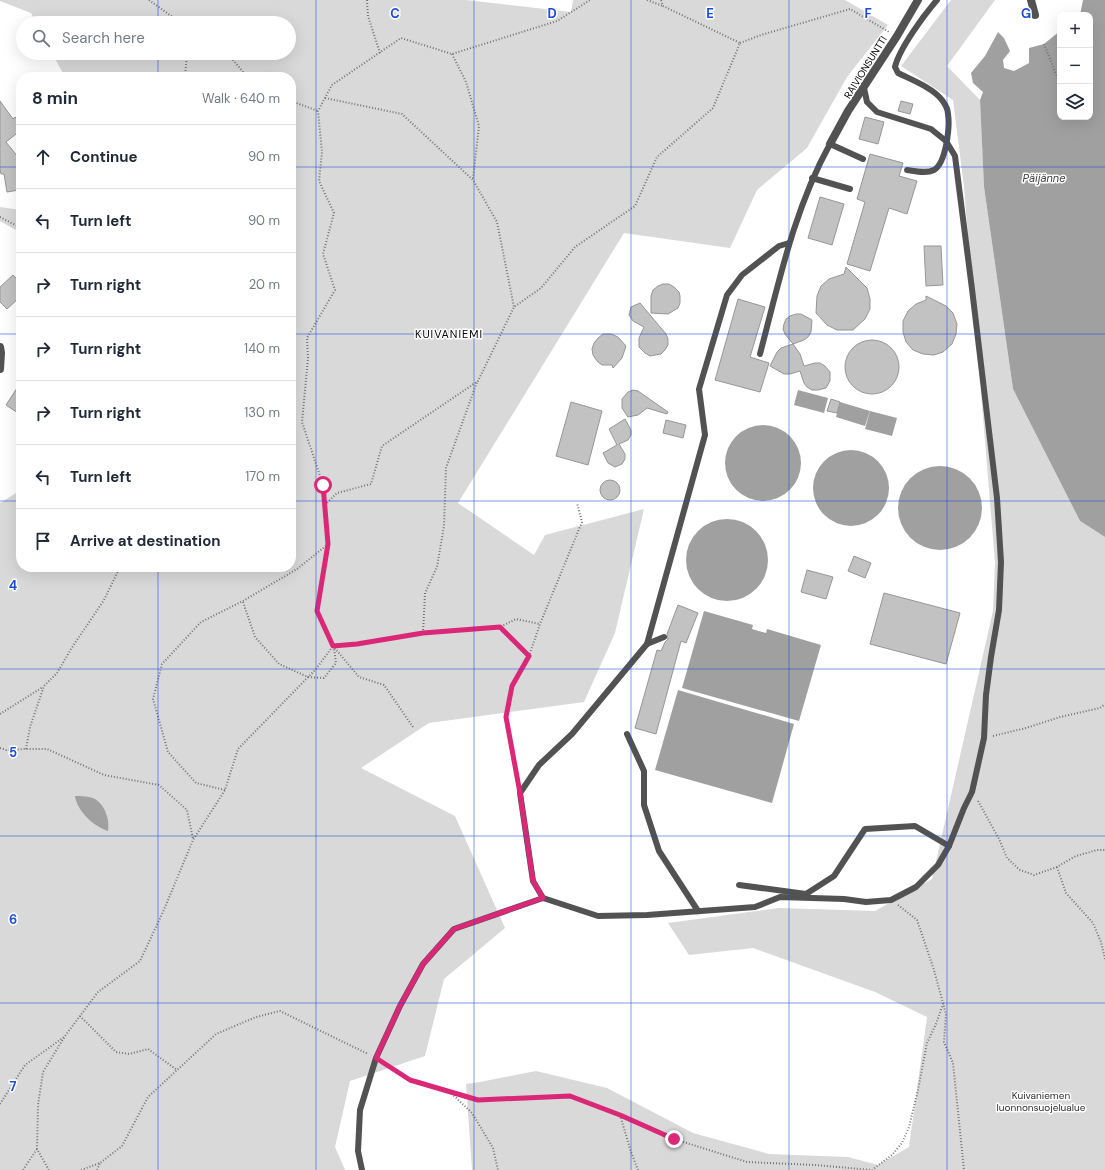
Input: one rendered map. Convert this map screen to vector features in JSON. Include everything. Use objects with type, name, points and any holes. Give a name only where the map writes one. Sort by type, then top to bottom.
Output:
[{"type":"street","name":"RAIVIONSUNTTI","points":[[830,144],[918,0]]},
{"type":"street","points":[[1031,0],[1035,15]]},
{"type":"street","points":[[0,347],[0,369]]},
{"type":"lane","points":[[907,170],[921,172],[934,170],[942,161],[949,126],[948,112],[944,102],[937,94],[898,73],[895,67],[896,60],[917,27],[937,0]]},
{"type":"lane","points":[[362,1170],[358,1151],[360,1110],[376,1058],[400,1006],[423,964],[454,929],[543,898],[598,916],[647,915],[754,907],[780,897],[844,899],[866,902],[891,900],[916,887],[938,865],[950,846],[964,808],[972,792],[984,738],[986,695],[990,657],[998,610],[1001,562],[997,498],[955,156],[946,141],[931,129],[877,112],[867,102],[864,88]]},
{"type":"lane","points":[[760,354],[789,243],[812,178],[830,144],[863,159]]},
{"type":"lane","points":[[812,178],[850,189]]},
{"type":"lane","points":[[543,898],[533,881],[520,793],[539,765],[572,734],[647,644],[705,435],[699,389],[727,295],[742,275],[779,246],[789,243]]},
{"type":"lane","points":[[647,644],[664,637]]},
{"type":"lane","points":[[627,734],[644,771],[644,805],[659,851],[698,911]]},
{"type":"lane","points":[[740,885],[806,894],[834,876],[865,829],[915,826],[950,846]]},
{"type":"path","points":[[149,0],[171,16]]},
{"type":"path","points":[[367,0],[368,16],[380,53]]},
{"type":"path","points":[[243,601],[255,637],[279,664],[308,676],[324,678],[336,663],[333,646],[317,611],[328,544],[323,485],[302,422],[308,358],[307,338],[335,290],[323,254],[334,213],[319,181],[322,152],[318,111],[325,98],[332,86],[402,38],[452,54],[557,21],[590,0]]},
{"type":"path","points":[[647,0],[663,6],[740,43],[761,35],[850,9],[897,36]]},
{"type":"path","points":[[661,0],[663,6]]},
{"type":"path","points":[[423,633],[425,593],[437,567],[444,526],[446,468],[478,381],[514,307],[541,288],[575,246],[635,206],[657,157],[713,108],[740,43]]},
{"type":"path","points":[[1044,44],[1057,76]]},
{"type":"path","points":[[452,54],[466,82],[479,126],[473,180]]},
{"type":"path","points":[[185,72],[186,60]]},
{"type":"path","points":[[233,60],[243,72]]},
{"type":"path","points":[[325,98],[402,114],[473,180],[497,222],[514,307]]},
{"type":"path","points":[[296,102],[318,111]]},
{"type":"path","points":[[0,217],[16,225]]},
{"type":"path","points":[[325,506],[337,494],[371,484],[382,446],[478,381]]},
{"type":"path","points":[[520,793],[506,717],[512,686],[529,656],[540,624],[582,522],[577,504]]},
{"type":"path","points":[[296,570],[328,544]]},
{"type":"path","points":[[0,714],[44,686],[57,673],[70,649],[104,600],[118,572]]},
{"type":"path","points":[[225,790],[196,783],[168,752],[153,699],[162,664],[201,622],[243,601],[292,572]]},
{"type":"path","points":[[49,1170],[37,1149],[38,1105],[43,1072],[65,1036],[98,992],[140,961],[163,912],[193,840],[225,790],[238,749],[316,669],[333,646],[357,644],[423,633],[500,627],[516,619],[540,624]]},
{"type":"path","points":[[500,627],[529,656]]},
{"type":"path","points":[[333,646],[359,677],[384,685],[413,727]]},
{"type":"path","points":[[26,749],[30,727],[44,686]]},
{"type":"path","points":[[984,738],[1026,728],[1060,717],[1100,708],[1105,704]]},
{"type":"path","points":[[0,748],[6,750],[47,749],[104,775],[159,785],[187,810],[193,840]]},
{"type":"path","points":[[972,792],[999,839],[1007,858],[1020,870],[1034,875],[1057,867],[1076,856],[1097,850],[1105,850]]},
{"type":"path","points":[[1057,867],[1066,893],[1094,923],[1105,959]]},
{"type":"path","points":[[891,900],[917,920],[934,970],[946,1014],[944,1042],[953,1063],[964,1170]]},
{"type":"path","points":[[81,1170],[100,1163],[122,1146],[148,1096],[216,1034],[256,1017],[280,1011],[376,1058],[410,1080],[478,1100],[570,1096],[620,1115],[674,1139],[747,1162],[815,1165],[872,1170],[892,1155],[902,1142],[909,1128],[927,1043],[943,1004]]},
{"type":"path","points":[[80,1016],[116,1052],[129,1054],[148,1050],[177,1070]]},
{"type":"path","points":[[0,1104],[25,1065],[65,1036]]},
{"type":"path","points":[[450,1092],[472,1113],[493,1148],[498,1170]]},
{"type":"path","points":[[620,1115],[638,1170]]},
{"type":"path","points":[[23,1170],[37,1149]]},
{"type":"path","points":[[97,1170],[100,1163]]},
{"type":"green space","points":[[466,0],[571,12],[573,0],[845,0],[888,25],[847,77],[807,148],[757,190],[730,248],[624,233],[458,503],[534,555],[545,535],[644,509],[615,633],[584,702],[429,723],[361,768],[455,816],[505,928],[444,979],[425,1056],[350,1081],[335,1147],[345,1170],[0,1170],[0,503],[16,493],[16,572],[296,572],[296,72],[62,72],[56,60],[296,60],[296,16],[32,16],[31,13],[0,1]]},
{"type":"green space","name":"Kuivaniemen luonnonsuojelualue","points":[[951,0],[995,0],[947,66],[980,100],[984,187],[1013,389],[1080,521],[1105,537],[1105,1170],[472,1170],[466,1084],[536,1071],[607,1088],[693,1133],[769,1154],[848,1157],[878,1165],[909,1147],[927,1017],[875,992],[753,948],[689,955],[668,923],[779,908],[875,911],[932,879],[993,611],[995,562],[964,187],[953,100],[901,66]]},
{"type":"green space","points":[[0,207],[16,209],[16,230],[0,221]]},
{"type":"water","name":"Päijänne","points":[[1083,0],[1105,0],[1105,537],[1080,521],[1013,389],[984,187],[980,100],[983,92],[973,83],[971,73],[985,56],[998,32],[1004,38],[1010,51],[1003,60],[1004,68],[1014,71],[1029,63],[1029,48],[1044,44],[1057,33],[1057,120],[1093,120],[1093,12],[1081,12]]},
{"type":"water","points":[[798,390],[828,398],[824,413],[794,405]]},
{"type":"water","points":[[840,402],[870,411],[865,426],[836,417]]},
{"type":"water","points":[[870,411],[897,418],[892,436],[865,429]]},
{"type":"water","points":[[763,425],[778,428],[790,436],[798,448],[801,463],[798,478],[790,490],[778,498],[763,501],[748,498],[736,490],[728,478],[725,463],[728,448],[736,436],[748,428]]},
{"type":"water","points":[[851,450],[866,453],[878,461],[886,473],[889,488],[886,503],[878,515],[866,523],[851,526],[836,523],[824,515],[816,503],[813,488],[816,473],[824,461],[836,453]]},
{"type":"water","points":[[940,466],[948,467],[963,473],[975,485],[981,500],[981,516],[975,531],[963,543],[948,549],[940,550],[932,549],[917,543],[905,531],[899,516],[898,508],[899,500],[905,485],[917,473],[932,467]]},
{"type":"water","points":[[727,519],[743,522],[756,531],[765,544],[768,560],[765,576],[756,589],[743,598],[727,601],[711,598],[698,589],[689,576],[686,560],[689,544],[698,531],[711,522]]},
{"type":"water","points":[[704,611],[753,625],[752,629],[766,633],[767,629],[821,645],[799,721],[682,688]]},
{"type":"water","points":[[678,690],[794,724],[772,803],[655,770]]},
{"type":"water","points":[[75,796],[90,797],[102,805],[106,813],[108,831],[91,822],[82,812],[76,802]]},
{"type":"building","points":[[0,101],[13,119],[15,117],[16,118],[16,134],[6,142],[16,154],[16,190],[7,192],[4,174],[1,174]]},
{"type":"building","points":[[901,101],[913,104],[910,114],[898,111]]},
{"type":"building","points":[[865,117],[884,122],[878,144],[859,139]]},
{"type":"building","points":[[870,154],[903,163],[899,176],[917,181],[907,214],[889,208],[870,271],[847,264],[865,202],[857,199]]},
{"type":"building","points":[[820,197],[844,204],[832,245],[808,238]]},
{"type":"building","points":[[924,246],[941,246],[943,285],[926,286]]},
{"type":"building","points":[[846,267],[867,288],[870,299],[870,309],[865,319],[853,330],[837,330],[827,325],[816,313],[817,296],[821,286],[829,279],[844,274]]},
{"type":"building","points":[[13,275],[16,278],[16,301],[7,309],[0,302],[0,287]]},
{"type":"building","points":[[663,284],[669,284],[679,292],[680,303],[678,308],[668,314],[651,313],[651,296],[653,290]]},
{"type":"building","points":[[926,296],[946,306],[953,313],[957,324],[956,334],[952,344],[943,352],[934,355],[923,354],[913,350],[906,342],[903,332],[903,321],[908,311],[916,304],[926,300]]},
{"type":"building","points":[[738,299],[765,307],[750,357],[769,363],[760,392],[715,380]]},
{"type":"building","points":[[640,303],[666,334],[668,345],[661,354],[650,356],[639,347],[639,338],[644,327],[633,321],[629,315],[631,307]]},
{"type":"building","points":[[796,314],[801,314],[812,320],[811,332],[804,340],[793,344],[783,329],[786,319]]},
{"type":"building","points":[[603,334],[611,334],[618,337],[626,346],[622,358],[613,368],[612,365],[602,365],[593,355],[592,349],[594,343]]},
{"type":"building","points":[[867,340],[877,340],[887,344],[895,352],[899,362],[899,372],[895,382],[887,390],[877,394],[867,394],[857,390],[849,382],[845,372],[845,362],[849,352],[857,344]]},
{"type":"building","points":[[793,344],[800,354],[804,366],[820,363],[830,372],[830,381],[826,388],[812,390],[804,383],[800,371],[784,374],[770,366],[777,352],[781,348]]},
{"type":"building","points":[[16,390],[16,412],[6,405]]},
{"type":"building","points":[[633,390],[638,391],[668,412],[667,414],[647,408],[638,415],[628,417],[622,408],[622,399],[628,392]]},
{"type":"building","points":[[831,399],[840,402],[837,413],[827,411]]},
{"type":"building","points":[[571,402],[602,411],[588,465],[556,456]]},
{"type":"building","points":[[625,419],[631,430],[631,435],[628,440],[619,444],[625,454],[625,459],[622,464],[615,467],[608,463],[603,453],[617,445],[609,429]]},
{"type":"building","points":[[666,420],[686,425],[683,438],[663,433]]},
{"type":"building","points":[[610,480],[617,483],[620,490],[617,497],[610,500],[603,497],[600,490],[603,483]]},
{"type":"building","points":[[854,556],[871,563],[865,578],[848,571]]},
{"type":"building","points":[[807,570],[833,577],[826,599],[801,592]]},
{"type":"building","points":[[884,593],[960,613],[946,664],[870,644]]},
{"type":"building","points":[[678,605],[698,613],[686,643],[681,641],[656,734],[635,728],[657,650],[661,651],[668,639],[667,634]]},
{"type":"district","name":"KUIVANIEMI","points":[[449,334]]},
{"type":"route","points":[[323,485],[328,544],[317,611],[333,646],[357,644],[423,633],[500,627],[529,656],[512,686],[506,717],[520,793],[533,881],[543,898],[454,929],[423,964],[400,1006],[376,1058],[410,1080],[478,1100],[570,1096],[620,1115],[674,1139]]}]
